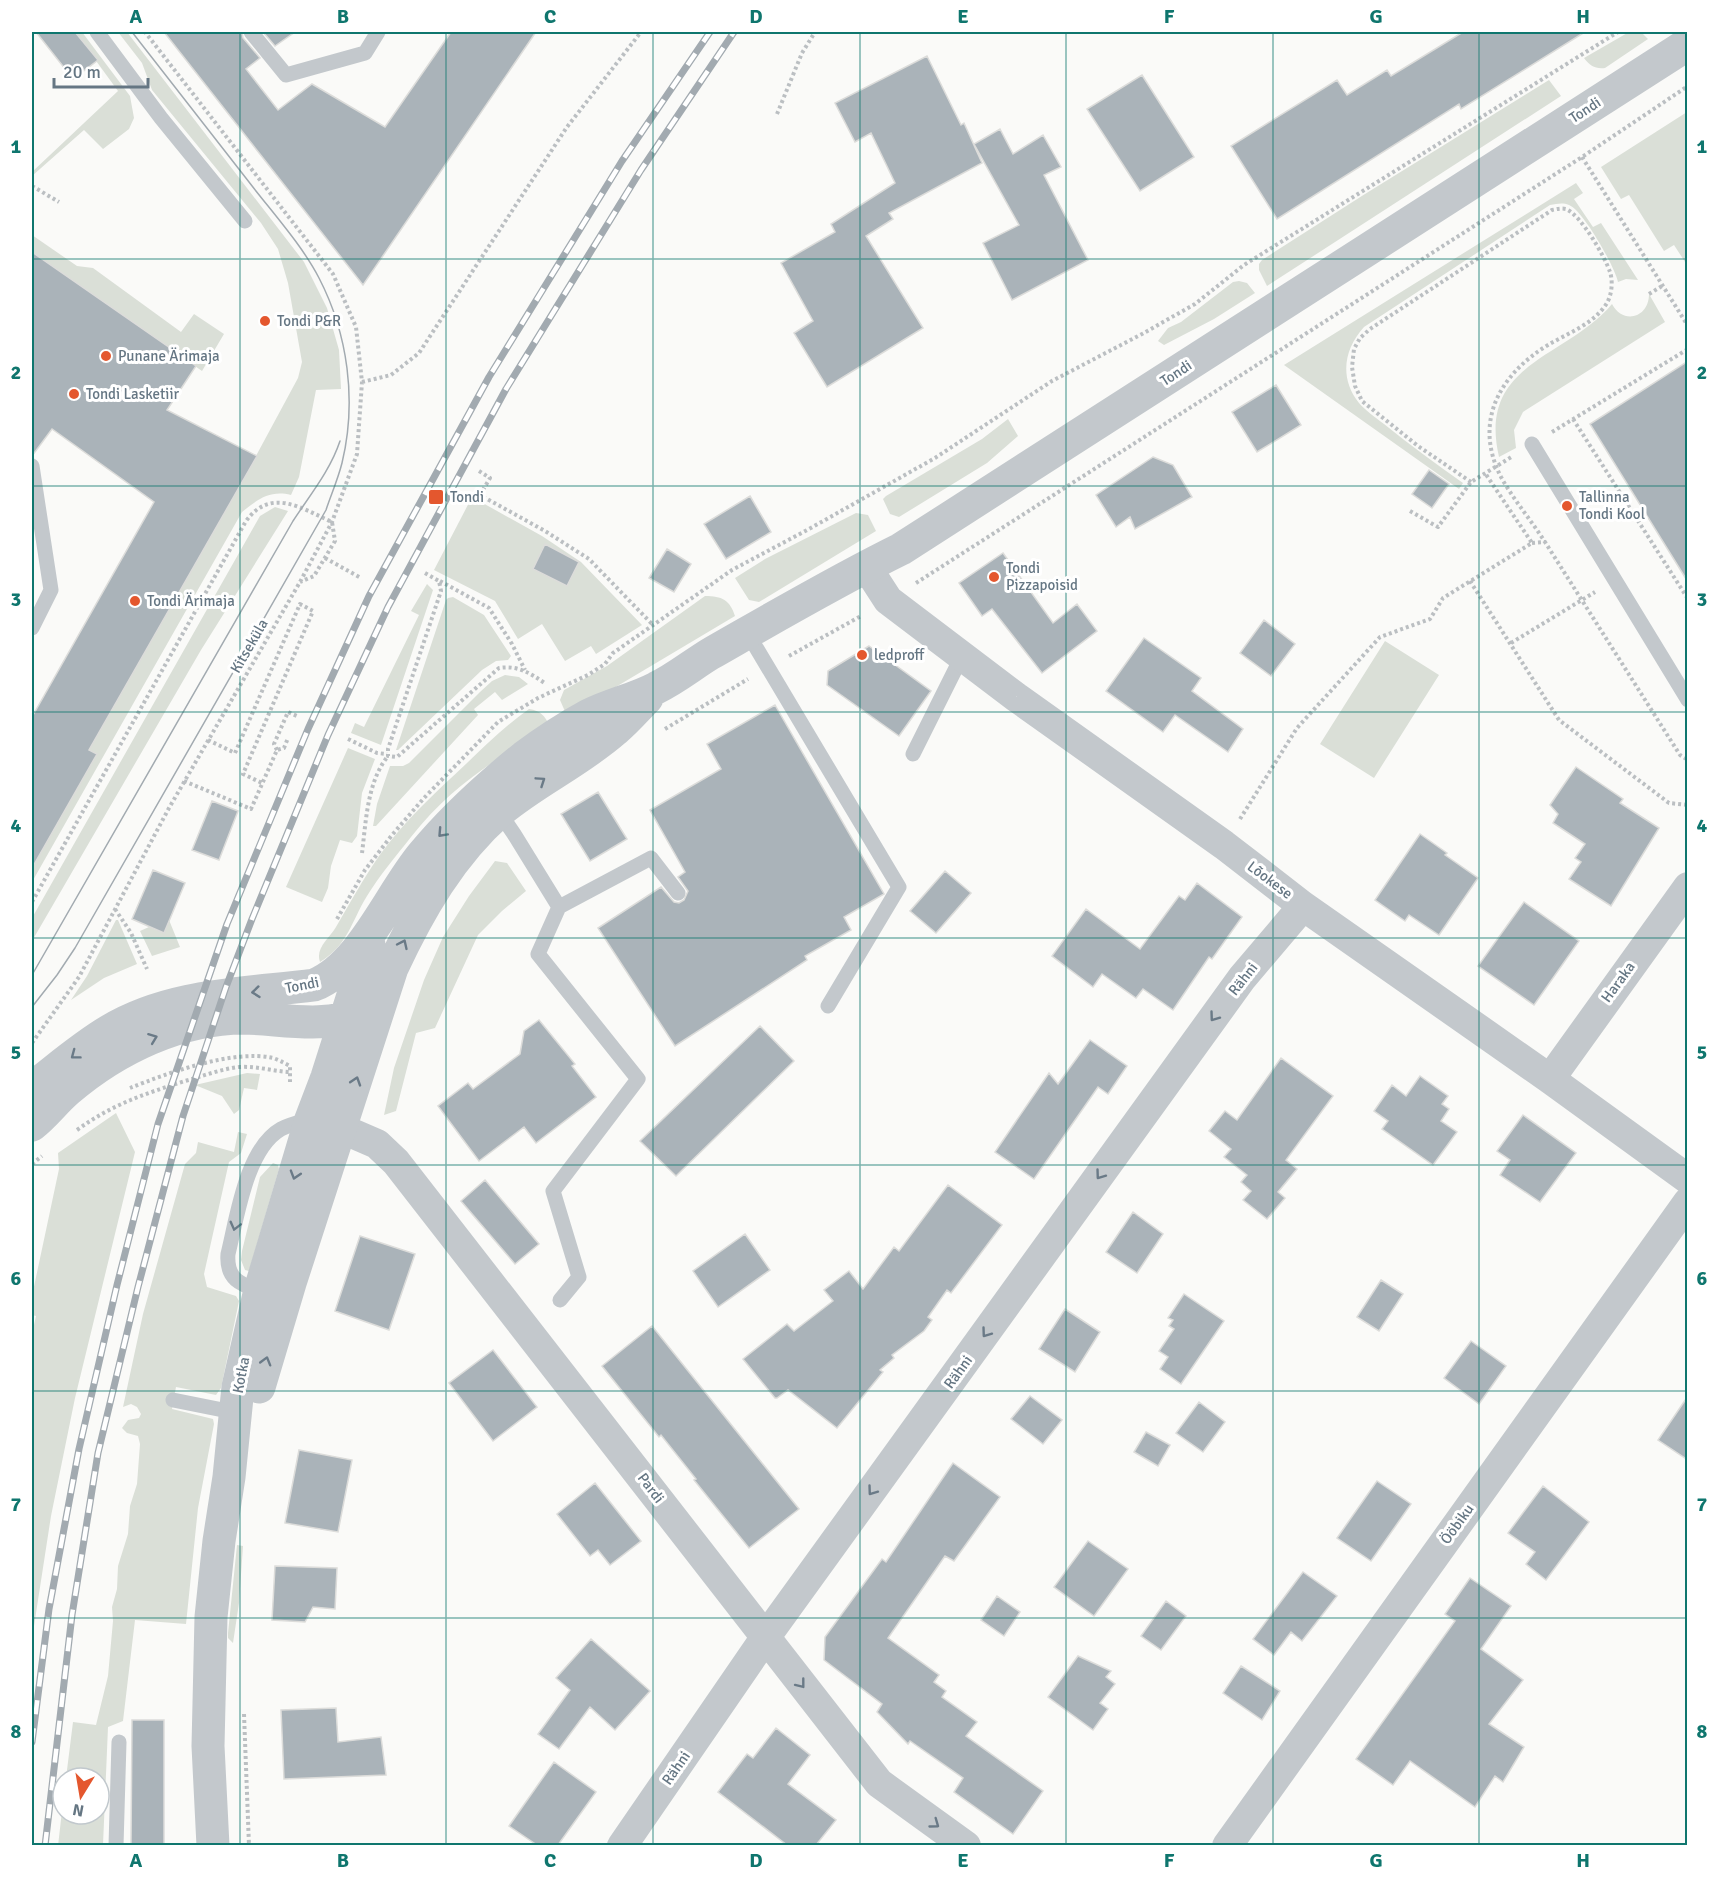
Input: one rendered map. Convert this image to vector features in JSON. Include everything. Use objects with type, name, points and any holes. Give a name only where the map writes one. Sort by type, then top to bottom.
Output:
[{"type":"street","name":"Tondi","points":[[315,1123],[362,1013],[397,958],[431,892],[471,840],[492,802],[525,756],[568,727],[590,715],[657,688],[866,566],[901,549],[1688,44]]},
{"type":"street","name":"Lõokese","points":[[866,566],[888,600],[1016,697],[1224,845],[1303,906],[1688,1179]]},
{"type":"street","name":"Tondi","points":[[32,1088],[109,1031],[150,1012],[182,1002],[314,985],[328,979],[341,968],[376,923],[422,855],[447,827],[492,802]]},
{"type":"street","name":"Haraka","points":[[1550,1079],[1688,887]]},
{"type":"street","name":"Rähni","points":[[622,1845],[765,1638],[1242,978],[1303,906]]},
{"type":"street","points":[[313,1073],[362,1013],[376,923]]},
{"type":"street","points":[[314,985],[327,988],[362,1013]]},
{"type":"street","points":[[40,1138],[68,1090],[97,1069],[148,1039],[200,1024],[229,1019],[320,1023],[362,1013]]},
{"type":"street","points":[[213,1845],[208,1746],[208,1677],[216,1572],[229,1477],[315,1123],[313,1073],[320,1057],[312,1045],[270,1020]]},
{"type":"street","name":"Pardi","points":[[315,1123],[377,1144],[396,1162],[604,1426],[765,1638],[879,1783],[966,1845]]},
{"type":"street","name":"Ööbiku","points":[[1227,1845],[1688,1202]]},
{"type":"lane","points":[[97,32],[161,118],[246,221]]},
{"type":"lane","points":[[251,32],[286,75],[364,53],[378,32]]},
{"type":"lane","points":[[1532,444],[1688,700]]},
{"type":"lane","points":[[32,466],[51,590],[32,628]]},
{"type":"lane","points":[[748,634],[899,887],[828,1006]]},
{"type":"lane","points":[[913,753],[962,656]]},
{"type":"lane","points":[[492,802],[559,908]]},
{"type":"lane","points":[[560,1300],[579,1277],[553,1191],[638,1078],[538,954],[559,908],[651,858],[678,893]]},
{"type":"lane","points":[[274,1290],[248,1287],[230,1274],[227,1266],[228,1254],[248,1173],[268,1139],[279,1130],[315,1123]]},
{"type":"lane","points":[[173,1400],[243,1414]]},
{"type":"lane","points":[[116,1845],[119,1742]]},
{"type":"path","name":"Kitseküla","points":[[32,1042],[79,977],[184,781],[300,582],[332,522],[357,454],[362,382],[356,327],[333,274],[145,32]]},
{"type":"path","points":[[362,382],[391,375],[419,353],[567,127],[641,32]]},
{"type":"path","points":[[777,114],[802,54],[815,32]]},
{"type":"path","points":[[336,922],[365,870],[405,819],[498,722],[538,698],[578,680],[605,664],[613,652],[732,570],[926,464],[1052,381],[1195,304],[1244,265],[1618,32]]},
{"type":"path","points":[[657,734],[888,600],[1688,87]]},
{"type":"path","points":[[1582,157],[1688,326]]},
{"type":"path","points":[[32,186],[59,202]]},
{"type":"path","points":[[1471,482],[1418,446],[1362,401],[1355,386],[1352,367],[1354,349],[1360,338],[1370,328],[1552,210],[1560,208],[1567,210],[1578,218],[1601,254],[1611,274],[1614,291],[1597,315],[1519,366],[1502,388],[1491,414],[1489,434],[1502,477],[1680,755],[1688,760]]},
{"type":"path","points":[[1649,294],[1662,286]]},
{"type":"path","points":[[1573,419],[1688,599]]},
{"type":"path","points":[[479,471],[490,478],[480,495],[589,559],[652,624]]},
{"type":"path","points":[[1485,473],[1532,543]]},
{"type":"path","points":[[32,902],[246,521],[254,510],[263,504],[274,501],[288,504],[332,522],[335,541],[314,576],[300,582]]},
{"type":"path","points":[[1224,845],[1297,728],[1380,637],[1430,619],[1443,598],[1532,543],[1545,542]]},
{"type":"path","points":[[325,558],[361,578]]},
{"type":"path","points":[[425,573],[489,608],[526,670]]},
{"type":"path","points":[[362,853],[369,803],[381,765],[388,755],[440,594],[439,581]]},
{"type":"path","points":[[1470,581],[1559,720],[1669,803],[1688,805]]},
{"type":"path","points":[[1511,643],[1601,588]]},
{"type":"path","points":[[208,740],[235,753],[300,604],[313,611],[243,774],[262,783]]},
{"type":"path","points":[[348,739],[377,753],[397,757],[498,668],[509,666],[526,670],[546,684]]},
{"type":"path","points":[[277,750],[274,744],[288,712],[297,716]]},
{"type":"path","points":[[184,781],[251,809],[277,750],[284,748],[288,738]]},
{"type":"path","points":[[114,908],[131,933],[147,969]]},
{"type":"path","points":[[126,1089],[185,1069],[247,1056],[272,1058],[290,1066]]},
{"type":"path","points":[[291,1060],[288,1072],[294,1103],[315,1123]]},
{"type":"path","points":[[74,1132],[110,1108],[129,1099],[211,1073],[237,1068],[264,1067],[288,1072],[313,1073]]},
{"type":"path","points":[[32,1164],[40,1138]]},
{"type":"path","points":[[243,1705],[249,1845]]},
{"type":"shaded area","points":[[75,32],[82,32],[130,96],[134,118],[129,129],[103,149],[84,130],[32,176],[32,172],[118,91]]},
{"type":"shaded area","points":[[118,32],[127,32],[304,262],[327,308],[339,350],[341,389],[316,390],[299,477],[291,495],[270,495],[253,503],[242,512],[32,882],[32,868],[97,754],[89,750],[257,454],[298,378],[302,362],[288,283],[278,249],[261,223],[152,90],[142,63]]},
{"type":"shaded area","points":[[1629,32],[1641,32],[1648,39],[1605,68],[1593,66],[1584,58]]},
{"type":"shaded area","points":[[1549,80],[1561,96],[1267,286],[1259,270],[1262,260]]},
{"type":"shaded area","points":[[1687,112],[1687,265],[1674,245],[1664,251],[1629,195],[1621,199],[1601,167]]},
{"type":"shaded area","points":[[1576,183],[1583,193],[1574,199],[1593,227],[1601,223],[1638,280],[1626,279],[1618,282],[1605,252],[1575,209],[1562,203],[1550,205],[1364,327],[1348,354],[1346,364],[1349,384],[1359,403],[1463,483],[1459,489],[1284,365]]},
{"type":"shaded area","points":[[32,235],[77,266],[93,268],[181,332],[194,314],[224,334],[202,371],[32,252]]},
{"type":"shaded area","points":[[1233,282],[1247,283],[1255,293],[1214,319],[1164,345],[1158,341],[1168,328],[1181,322]]},
{"type":"shaded area","points":[[1649,294],[1665,322],[1523,412],[1514,430],[1516,448],[1499,457],[1496,425],[1501,401],[1513,381],[1530,366],[1593,322],[1612,304],[1622,315],[1635,316],[1645,309]]},
{"type":"shaded area","points":[[1008,419],[1018,436],[987,463],[899,517],[890,514],[883,499],[886,496],[982,439]]},
{"type":"shaded area","points":[[472,497],[542,536],[581,562],[642,625],[596,654],[591,646],[565,661],[542,624],[518,639],[495,601],[434,570]]},
{"type":"shaded area","points":[[275,507],[288,511],[201,650],[32,941],[32,918],[260,516]]},
{"type":"shaded area","points":[[856,513],[868,515],[876,531],[759,602],[749,600],[735,578],[765,559]]},
{"type":"shaded area","points":[[427,584],[433,590],[381,745],[351,733],[355,723],[364,727],[419,615],[411,611]]},
{"type":"shaded area","points":[[705,596],[724,600],[731,606],[735,616],[567,716],[560,700],[564,690],[607,666]]},
{"type":"shaded area","points":[[453,597],[484,615],[511,656],[508,660],[496,661],[482,670],[396,750],[446,600]]},
{"type":"shaded area","points":[[1385,641],[1439,675],[1374,778],[1320,744]]},
{"type":"shaded area","points":[[505,675],[519,677],[528,684],[502,700],[495,692],[474,709],[478,715],[376,826],[373,826],[377,804],[390,766],[403,766],[409,763],[492,681]]},
{"type":"shaded area","points":[[529,709],[542,714],[550,726],[475,775],[442,802],[394,858],[372,888],[343,941],[320,962],[321,948],[389,843],[444,785],[497,735]]},
{"type":"shaded area","points":[[348,748],[375,759],[362,793],[357,836],[352,843],[340,840],[331,866],[328,888],[322,902],[286,887]]},
{"type":"shaded area","points":[[495,861],[507,863],[526,891],[478,935],[435,1028],[416,1033],[396,1111],[384,1115],[394,1068],[424,980],[443,937]]},
{"type":"shaded area","points":[[118,920],[137,964],[104,978],[71,1000],[87,976]]},
{"type":"shaded area","points":[[169,920],[180,947],[152,956],[140,931],[149,927],[164,933]]},
{"type":"shaded area","points":[[247,1073],[260,1074],[257,1090],[244,1088],[239,1110],[234,1114],[222,1096],[195,1085]]},
{"type":"shaded area","points":[[116,1113],[135,1152],[75,1398],[51,1516],[32,1639],[32,1334],[36,1316],[32,1315],[32,1296],[59,1169],[58,1153]]},
{"type":"shaded area","points":[[238,1132],[247,1134],[241,1153],[229,1162],[204,1274],[207,1287],[236,1296],[239,1301],[221,1388],[216,1395],[176,1387],[172,1409],[213,1419],[214,1424],[198,1508],[186,1624],[135,1620],[123,1721],[108,1727],[106,1766],[68,1766],[73,1722],[96,1725],[108,1676],[113,1621],[112,1607],[117,1589],[118,1566],[128,1534],[130,1506],[137,1484],[140,1444],[138,1436],[127,1433],[122,1428],[128,1420],[139,1418],[141,1414],[137,1407],[131,1404],[123,1407],[143,1314],[185,1164],[196,1153],[198,1142],[234,1152]]},
{"type":"shaded area","points":[[273,1163],[278,1165],[279,1169],[249,1271],[245,1270],[241,1260],[242,1251],[260,1177]]},
{"type":"shaded area","points":[[237,1545],[243,1546],[239,1603],[233,1643],[228,1638],[228,1633]]},
{"type":"shaded area","points":[[60,1826],[104,1826],[103,1845],[58,1846]]},
{"type":"building","points":[[36,32],[75,32],[98,60],[73,79]]},
{"type":"building","points":[[164,32],[242,32],[243,38],[260,58],[246,69],[278,110],[312,84],[385,127],[451,32],[536,32],[363,285]]},
{"type":"building","points":[[263,32],[295,32],[275,46]]},
{"type":"building","points":[[1463,32],[1585,32],[1461,109],[1459,104],[1277,219],[1231,146],[1337,80],[1347,95],[1387,70],[1391,76]]},
{"type":"building","points":[[927,56],[961,125],[964,123],[982,163],[889,213],[893,219],[866,236],[923,328],[827,387],[794,333],[813,321],[781,263],[835,232],[831,224],[895,183],[871,133],[855,142],[835,103]]},
{"type":"building","points":[[1142,75],[1194,157],[1140,191],[1087,109]]},
{"type":"building","points":[[1000,129],[1013,154],[1043,135],[1061,167],[1044,175],[1088,260],[1012,300],[983,243],[1019,225],[974,144]]},
{"type":"building","points":[[32,252],[196,366],[167,410],[257,456],[89,750],[97,754],[32,868],[32,717],[154,502],[52,429],[32,456]]},
{"type":"building","points":[[1688,361],[1688,582],[1590,424]]},
{"type":"building","points":[[1276,385],[1301,425],[1257,452],[1232,412]]},
{"type":"building","points":[[1153,457],[1173,465],[1192,497],[1135,529],[1130,517],[1116,527],[1096,495]]},
{"type":"building","points":[[1429,470],[1449,484],[1432,508],[1412,494]]},
{"type":"building","points":[[750,496],[771,532],[726,559],[704,524]]},
{"type":"building","points":[[545,544],[579,562],[567,586],[533,569]]},
{"type":"building","points":[[667,549],[691,564],[674,592],[649,578]]},
{"type":"building","points":[[1003,553],[1053,623],[1077,604],[1097,631],[1042,673],[992,609],[982,616],[959,583]]},
{"type":"building","points":[[1264,620],[1295,644],[1271,676],[1240,653]]},
{"type":"building","points":[[1144,638],[1201,678],[1192,691],[1243,729],[1228,752],[1175,715],[1163,732],[1106,691]]},
{"type":"building","points":[[869,646],[931,691],[899,736],[827,685],[828,671]]},
{"type":"building","points":[[775,705],[884,894],[844,917],[851,930],[805,956],[807,960],[675,1046],[598,928],[661,887],[674,902],[679,903],[684,900],[688,891],[678,877],[685,872],[650,810],[721,769],[707,744]]},
{"type":"building","points":[[1576,767],[1623,799],[1620,803],[1659,828],[1611,906],[1569,879],[1581,862],[1575,858],[1585,844],[1553,823],[1558,814],[1550,805]]},
{"type":"building","points":[[598,792],[627,839],[590,861],[561,814]]},
{"type":"building","points":[[212,801],[238,811],[219,860],[192,850]]},
{"type":"building","points":[[1420,834],[1478,878],[1439,935],[1409,915],[1405,921],[1375,900]]},
{"type":"building","points":[[153,870],[185,883],[164,933],[132,919]]},
{"type":"building","points":[[945,871],[971,893],[936,933],[910,911]]},
{"type":"building","points":[[1197,883],[1242,917],[1212,959],[1209,957],[1173,1010],[1143,989],[1136,998],[1102,974],[1093,987],[1052,956],[1086,909],[1140,949],[1179,896],[1185,900]]},
{"type":"building","points":[[1524,902],[1579,941],[1534,1005],[1478,966]]},
{"type":"building","points":[[539,1020],[575,1064],[572,1066],[596,1097],[536,1143],[524,1127],[479,1161],[438,1106],[468,1083],[473,1089],[520,1054],[524,1031]]},
{"type":"building","points":[[760,1026],[794,1061],[676,1176],[640,1141]]},
{"type":"building","points":[[1090,1040],[1127,1066],[1108,1094],[1098,1087],[1034,1179],[995,1152],[1049,1073],[1058,1084]]},
{"type":"building","points":[[1281,1058],[1333,1096],[1286,1160],[1297,1169],[1278,1192],[1285,1198],[1267,1219],[1243,1200],[1251,1191],[1241,1182],[1247,1175],[1224,1157],[1231,1149],[1209,1131],[1225,1111],[1237,1120]]},
{"type":"building","points":[[1420,1076],[1448,1096],[1442,1104],[1449,1109],[1441,1121],[1457,1132],[1433,1165],[1382,1129],[1388,1121],[1374,1111],[1392,1085],[1406,1096]]},
{"type":"building","points":[[1523,1115],[1576,1153],[1540,1202],[1500,1175],[1510,1160],[1497,1151]]},
{"type":"building","points":[[485,1180],[539,1244],[515,1264],[461,1201]]},
{"type":"building","points":[[948,1185],[1002,1225],[951,1293],[947,1290],[928,1317],[932,1320],[924,1331],[892,1355],[894,1358],[880,1370],[883,1372],[837,1428],[788,1390],[775,1398],[743,1359],[787,1324],[794,1331],[833,1301],[824,1290],[849,1271],[863,1289],[894,1247],[899,1251]]},
{"type":"building","points":[[1133,1212],[1163,1234],[1137,1273],[1106,1252]]},
{"type":"building","points":[[745,1234],[770,1270],[718,1307],[693,1271]]},
{"type":"building","points":[[360,1236],[415,1254],[389,1330],[335,1311]]},
{"type":"building","points":[[1381,1280],[1403,1294],[1379,1331],[1357,1317]]},
{"type":"building","points":[[1184,1294],[1224,1321],[1181,1384],[1160,1369],[1168,1357],[1159,1351],[1174,1329],[1169,1326],[1173,1320],[1168,1318]]},
{"type":"building","points":[[1065,1309],[1100,1332],[1075,1372],[1039,1349]]},
{"type":"building","points":[[652,1326],[799,1509],[749,1548],[661,1435],[659,1437],[602,1366]]},
{"type":"building","points":[[1471,1341],[1506,1366],[1479,1404],[1444,1378]]},
{"type":"building","points":[[493,1350],[537,1407],[493,1441],[449,1383]]},
{"type":"building","points":[[1030,1396],[1062,1420],[1043,1444],[1011,1419]]},
{"type":"building","points":[[1688,1396],[1688,1460],[1658,1440]]},
{"type":"building","points":[[1199,1402],[1225,1422],[1203,1452],[1176,1433]]},
{"type":"building","points":[[1146,1432],[1170,1445],[1158,1466],[1134,1452]]},
{"type":"building","points":[[299,1450],[352,1460],[338,1532],[285,1523]]},
{"type":"building","points":[[953,1463],[1000,1497],[954,1561],[945,1556],[888,1638],[939,1675],[934,1682],[946,1691],[942,1697],[977,1722],[966,1736],[1043,1791],[1013,1834],[954,1792],[963,1778],[910,1741],[908,1744],[877,1712],[882,1704],[824,1660],[825,1637],[882,1559],[886,1562]]},
{"type":"building","points":[[1377,1481],[1411,1504],[1371,1561],[1337,1538]]},
{"type":"building","points":[[595,1483],[641,1541],[610,1565],[598,1550],[590,1556],[557,1514]]},
{"type":"building","points":[[1543,1486],[1589,1522],[1546,1580],[1526,1564],[1535,1552],[1508,1533]]},
{"type":"building","points":[[1088,1541],[1128,1569],[1094,1616],[1054,1587]]},
{"type":"building","points":[[275,1566],[337,1568],[335,1609],[313,1607],[305,1622],[272,1620]]},
{"type":"building","points":[[1303,1572],[1337,1596],[1302,1641],[1291,1632],[1274,1655],[1253,1639]]},
{"type":"building","points":[[1470,1578],[1511,1606],[1481,1649],[1523,1680],[1489,1724],[1524,1747],[1503,1782],[1495,1776],[1475,1807],[1410,1761],[1393,1785],[1356,1759],[1455,1621],[1445,1614]]},
{"type":"building","points":[[997,1596],[1020,1612],[1004,1636],[981,1620]]},
{"type":"building","points":[[1166,1601],[1186,1616],[1161,1650],[1141,1636]]},
{"type":"building","points":[[591,1639],[650,1691],[615,1730],[590,1707],[559,1749],[538,1734],[570,1690],[556,1678]]},
{"type":"building","points":[[1078,1656],[1111,1671],[1106,1677],[1115,1684],[1100,1703],[1108,1709],[1093,1730],[1048,1697]]},
{"type":"building","points":[[1241,1666],[1280,1691],[1262,1720],[1223,1693]]},
{"type":"building","points":[[336,1708],[338,1742],[381,1737],[386,1775],[284,1779],[281,1710]]},
{"type":"building","points":[[132,1720],[164,1720],[164,1845],[131,1845]]},
{"type":"building","points":[[776,1728],[810,1755],[788,1784],[836,1820],[816,1845],[787,1845],[718,1792],[747,1754],[753,1758]]},
{"type":"building","points":[[554,1762],[596,1792],[558,1845],[537,1845],[509,1826]]},
{"type":"tram line","points":[[32,1007],[75,948],[326,510],[347,440],[349,416],[347,368],[337,322],[319,278],[286,229],[132,32]]},
{"type":"tram line","points":[[32,975],[293,521],[325,473],[340,441]]},
{"type":"railway","points":[[32,1742],[49,1609],[79,1449],[117,1285],[158,1124],[227,924],[308,729],[369,596],[489,377],[622,161],[710,32]]},
{"type":"railway","points":[[45,1846],[72,1615],[98,1453],[138,1287],[183,1116],[226,987],[328,735],[388,607],[506,389],[641,170],[734,32]]},
{"type":"place","name":"Tondi P&R","points":[[265,321]]},
{"type":"place","name":"Punane Ärimaja","points":[[106,356]]},
{"type":"place","name":"Tondi Lasketiir","points":[[74,394]]},
{"type":"place","name":"Tondi","points":[[436,497]]},
{"type":"place","name":"Tallinna Tondi Kool","points":[[1567,506]]},
{"type":"place","name":"Tondi Pizzapoisid","points":[[994,577]]},
{"type":"place","name":"Tondi Ärimaja","points":[[135,601]]},
{"type":"place","name":"ledproff","points":[[862,655]]}]
